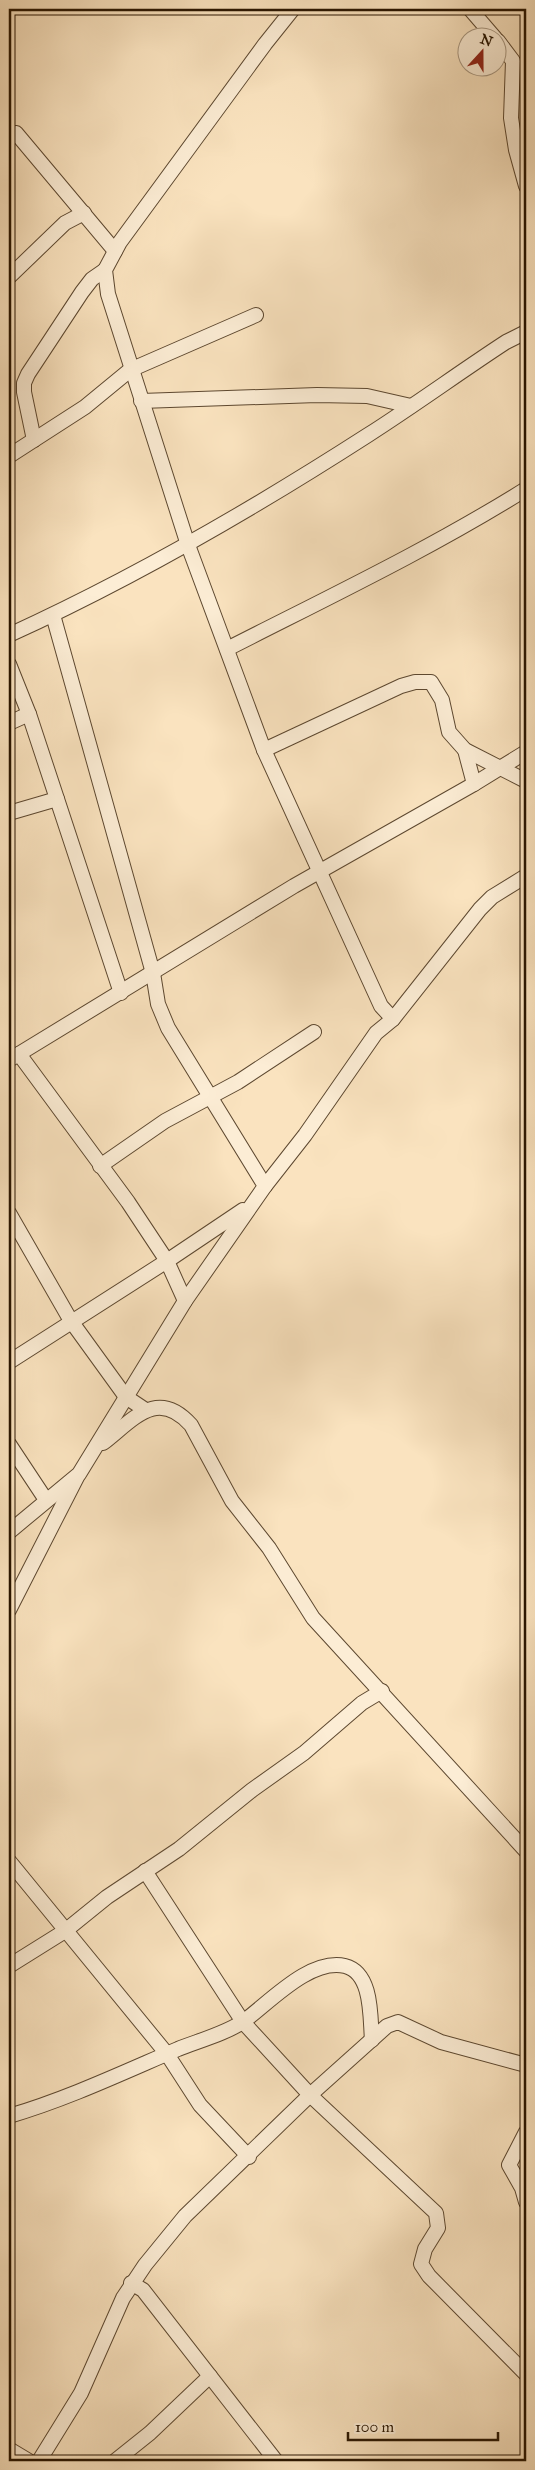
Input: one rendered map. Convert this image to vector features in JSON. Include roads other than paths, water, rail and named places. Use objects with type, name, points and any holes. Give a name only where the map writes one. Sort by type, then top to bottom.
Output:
[{"type":"street","points":[[34,440],[24,392],[28,374],[82,292],[92,279],[105,270],[115,251],[265,44],[293,9]]},
{"type":"street","points":[[470,9],[486,28]]},
{"type":"street","points":[[508,54],[513,61],[514,73],[510,118],[526,186]]},
{"type":"street","points":[[16,133],[115,251]]},
{"type":"street","points":[[9,277],[65,223],[84,214]]},
{"type":"street","points":[[105,270],[108,294],[130,370],[188,546],[264,750],[381,1006],[393,1019]]},
{"type":"street","points":[[9,456],[85,407],[130,370],[256,315]]},
{"type":"street","points":[[9,635],[53,615],[188,546],[361,440],[506,342],[526,332]]},
{"type":"street","points":[[141,402],[317,395],[367,396],[411,406]]},
{"type":"street","points":[[227,649],[434,542],[526,489]]},
{"type":"street","points":[[53,615],[153,972],[158,1004],[168,1028],[187,1056],[209,1097],[254,1165],[265,1186]]},
{"type":"street","points":[[9,664],[29,714],[121,993]]},
{"type":"street","points":[[264,750],[401,686],[424,681],[431,682],[439,693],[449,732],[465,750],[499,769],[511,772],[526,781]]},
{"type":"street","points":[[9,723],[29,714]]},
{"type":"street","points":[[465,750],[474,784]]},
{"type":"street","points":[[185,1301],[167,1261],[128,1202],[14,1057],[319,872],[474,784],[526,752]]},
{"type":"street","points":[[9,813],[57,799]]},
{"type":"street","points":[[9,1610],[79,1474],[185,1301],[251,1205],[305,1135],[376,1033],[393,1019],[480,909],[492,897],[526,876]]},
{"type":"street","points":[[376,1033],[381,1006]]},
{"type":"street","points":[[100,1166],[165,1121],[238,1082],[314,1032]]},
{"type":"street","points":[[9,1362],[251,1205]]},
{"type":"street","points":[[9,1213],[71,1321],[126,1397],[144,1410]]},
{"type":"street","points":[[96,1448],[144,1410],[160,1407],[171,1408],[182,1414],[191,1425],[240,1515],[269,1548],[313,1618],[526,1851]]},
{"type":"street","points":[[9,1444],[46,1500]]},
{"type":"street","points":[[9,1532],[79,1474]]},
{"type":"street","points":[[362,1703],[368,1677]]},
{"type":"street","points":[[9,1966],[65,1931],[107,1897],[179,1849],[252,1790],[304,1753],[362,1703],[382,1692]]},
{"type":"street","points":[[9,1861],[166,2054],[200,2105],[248,2157]]},
{"type":"street","points":[[145,1871],[243,2022],[310,2095],[436,2212],[438,2228],[424,2249],[421,2264],[429,2276],[526,2374]]},
{"type":"street","points":[[9,2116],[46,2105],[243,2022],[292,1982],[325,1967],[344,1966],[353,1969],[363,1981],[368,1997],[372,2040]]},
{"type":"street","points":[[40,2461],[81,2393],[137,2287],[145,2265],[186,2216],[310,2095],[387,2026],[398,2022],[441,2042],[526,2064]]},
{"type":"street","points":[[526,2132],[509,2165],[522,2188],[526,2202]]},
{"type":"street","points":[[137,2287],[276,2461]]},
{"type":"street","points":[[116,2461],[150,2433],[210,2376]]},
{"type":"street","points":[[9,2450],[29,2461]]}]
